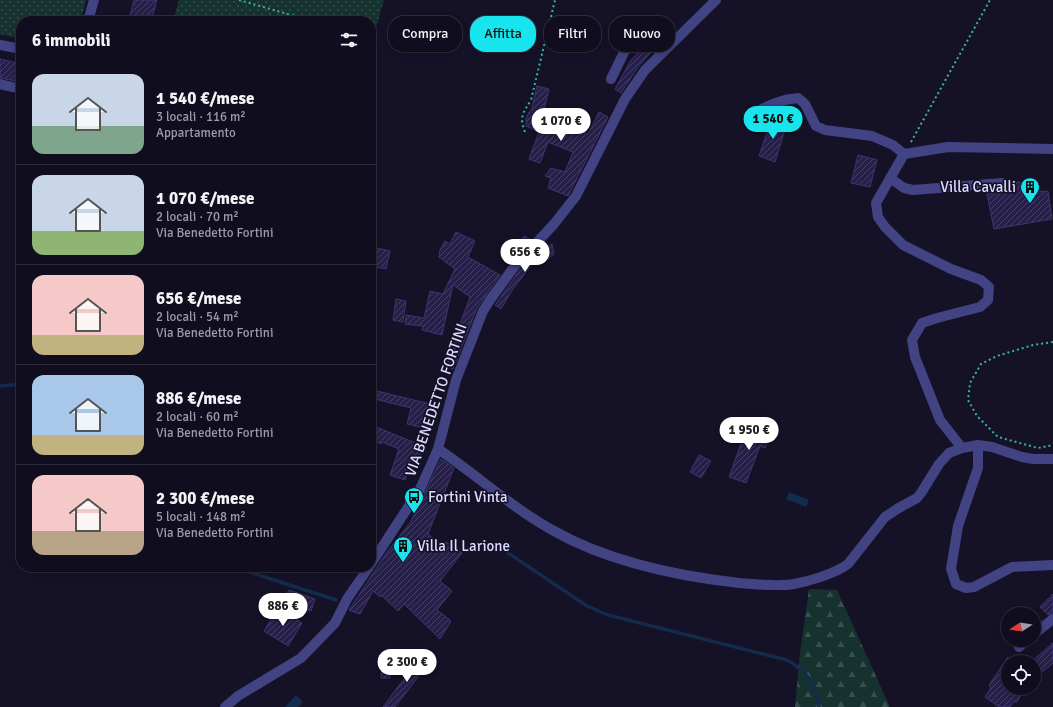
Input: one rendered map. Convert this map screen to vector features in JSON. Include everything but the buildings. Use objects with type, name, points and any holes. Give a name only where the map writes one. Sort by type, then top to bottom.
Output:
[{"type":"street","points":[[89,16],[94,0]]},
{"type":"street","name":"VIA BENEDETTO FORTINI","points":[[675,39],[716,0]]},
{"type":"street","points":[[0,45],[16,48]]},
{"type":"street","points":[[611,79],[624,52]]},
{"type":"street","name":"VIA BENEDETTO FORTINI","points":[[376,556],[420,489],[438,449],[456,380],[483,311],[514,267],[554,224],[576,196],[624,99],[645,70],[662,52]]},
{"type":"street","points":[[0,84],[16,88]]},
{"type":"street","points":[[756,112],[771,104],[786,99],[798,98],[805,104],[816,126],[824,130],[872,136],[893,145],[904,154],[948,147],[1053,149]]},
{"type":"street","points":[[904,154],[876,203],[878,217],[885,227],[903,245],[951,269],[981,280],[989,287],[988,300],[980,307],[922,323],[912,340],[915,357],[940,420],[962,448]]},
{"type":"street","points":[[890,178],[904,188],[913,190],[1003,183]]},
{"type":"street","points":[[438,449],[532,518],[577,543],[610,556],[674,573],[724,581],[766,585],[793,584],[839,570],[848,564],[885,517],[917,498],[922,493],[939,464],[949,453],[962,448],[978,445],[992,447],[1022,457],[1033,459],[1053,459]]},
{"type":"street","points":[[978,445],[978,468],[958,526],[951,569],[956,584],[966,588],[974,587],[1012,567],[1053,565]]},
{"type":"street","points":[[225,707],[238,696],[301,658],[335,623],[347,599],[366,572]]},
{"type":"street","points":[[1041,628],[1053,619]]},
{"type":"path","points":[[239,0],[295,16]]},
{"type":"path","points":[[525,132],[522,124],[522,114],[531,100],[555,0]]},
{"type":"path","points":[[904,154],[990,0]]},
{"type":"path","points":[[1053,342],[1026,347],[998,356],[981,364],[970,383],[968,400],[977,416],[998,437],[1038,448],[1053,445]]},
{"type":"green space","points":[[0,0],[86,0],[82,16],[16,16],[16,38],[0,34]]},
{"type":"green space","points":[[179,0],[384,0],[376,28],[376,16],[174,16]]},
{"type":"green space","points":[[809,589],[837,590],[890,707],[795,707],[800,653]]},
{"type":"water","points":[[789,492],[809,500],[806,507],[786,499]]},
{"type":"water","points":[[296,695],[303,702],[298,707],[285,707]]},
{"type":"waterway","points":[[0,386],[16,384]]},
{"type":"waterway","points":[[508,553],[587,606],[608,615],[787,660],[800,669],[809,679],[816,692],[819,707]]},
{"type":"waterway","points":[[249,572],[336,600]]},
{"type":"place","name":"Villa Cavalli","points":[[1030,204]]},
{"type":"place","name":"Fortini Vinta","points":[[414,514]]},
{"type":"place","name":"Villa Il Larione","points":[[403,563]]}]
